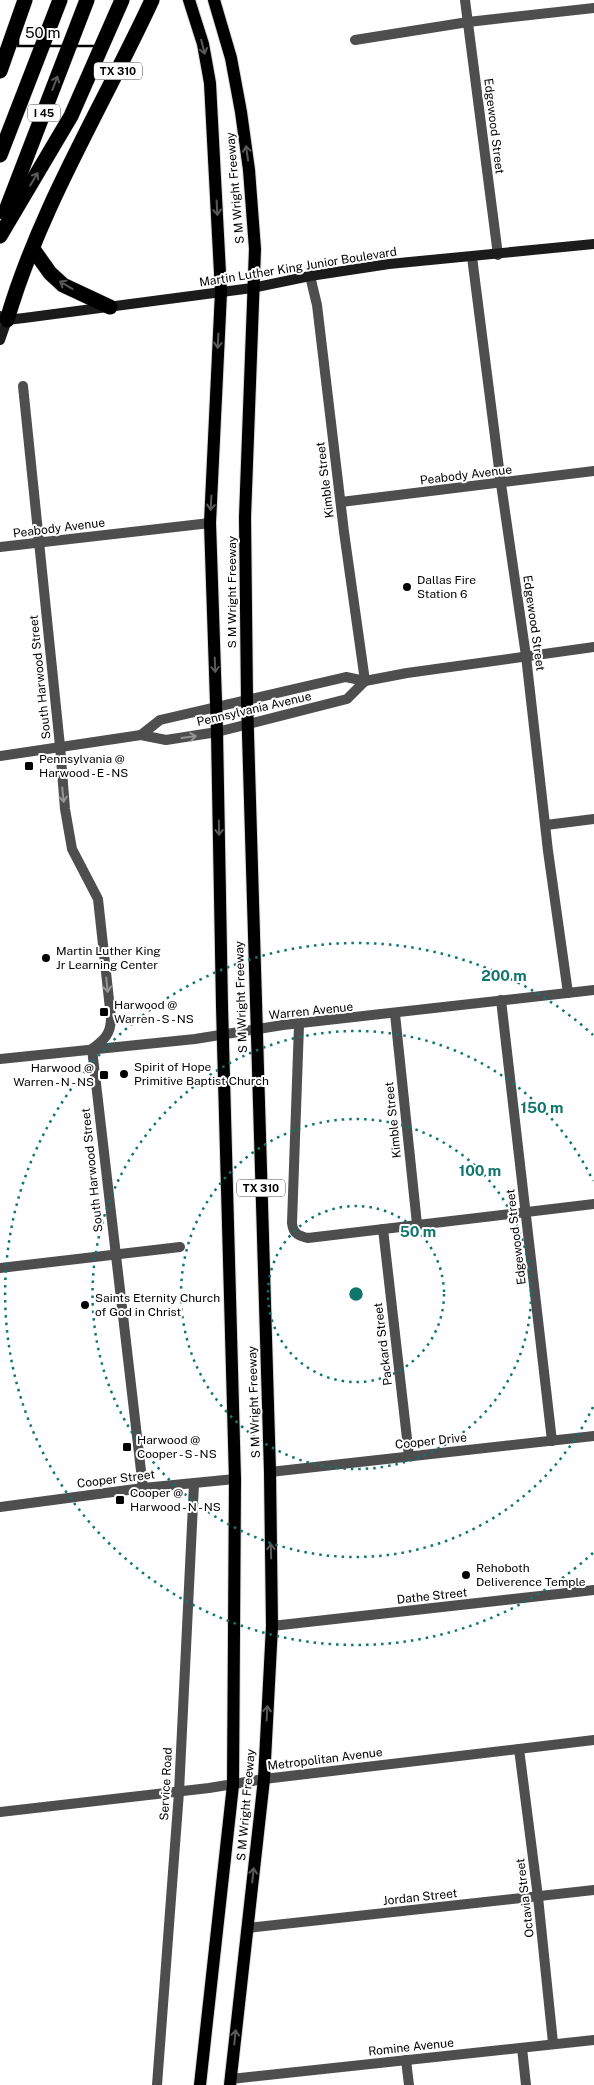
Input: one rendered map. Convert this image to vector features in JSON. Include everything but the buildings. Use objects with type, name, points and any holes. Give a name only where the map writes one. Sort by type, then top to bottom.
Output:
[{"type":"highway","points":[[0,71],[25,0]]},
{"type":"highway","name":"I 45","points":[[0,155],[60,0]]},
{"type":"highway","name":"I 45","points":[[0,226],[87,0]]},
{"type":"highway","points":[[0,236],[71,116],[122,0]]},
{"type":"highway","name":"TX 310","points":[[33,250],[80,140],[152,0]]},
{"type":"highway","points":[[33,250],[50,273],[63,285],[110,307]]},
{"type":"highway","points":[[2,320],[33,250]]},
{"type":"main road","name":"S M Wright Freeway","points":[[188,0],[202,44],[210,83],[221,292],[210,523],[217,732],[222,1035],[235,1479],[233,1785],[200,2085]]},
{"type":"main road","name":"S M Wright Freeway","points":[[214,0],[231,58],[249,170],[255,249],[252,288],[245,517],[247,725],[270,1472],[272,1626],[264,1779],[230,2082]]},
{"type":"main road","name":"Martin Luther King Junior Boulevard","points":[[2,320],[252,288],[310,276],[389,264],[498,255],[594,244]]},
{"type":"main road","points":[[0,340],[2,320]]},
{"type":"street","name":"Edgewood Street","points":[[465,0],[498,255]]},
{"type":"street","points":[[355,40],[468,22],[594,8]]},
{"type":"street","name":"Edgewood Street","points":[[472,257],[501,484],[526,656],[568,993]]},
{"type":"street","name":"Kimble Street","points":[[310,276],[317,305],[364,681]]},
{"type":"street","name":"South Harwood Street","points":[[23,386],[65,809],[72,849],[98,899],[111,1018],[111,1028],[106,1039],[92,1049],[114,1255],[143,1488]]},
{"type":"street","name":"Peabody Avenue","points":[[341,502],[501,484],[594,471]]},
{"type":"street","name":"Peabody Avenue","points":[[0,548],[210,523]]},
{"type":"street","name":"Pennsylvania Avenue","points":[[141,734],[160,720],[346,677],[364,681],[526,656],[594,648]]},
{"type":"street","name":"Pennsylvania Avenue","points":[[0,756],[141,734],[166,740],[217,732],[347,699],[364,681]]},
{"type":"street","points":[[546,825],[594,819]]},
{"type":"street","name":"Warren Avenue","points":[[0,1059],[222,1035],[255,1029],[594,990]]},
{"type":"street","name":"Edgewood Street","points":[[501,1000],[552,1441]]},
{"type":"street","name":"Kimble Street","points":[[394,1014],[417,1224]]},
{"type":"street","points":[[298,1024],[292,1223],[293,1230],[299,1236],[308,1238],[594,1204]]},
{"type":"street","name":"Packard Street","points":[[382,1229],[409,1456]]},
{"type":"street","points":[[0,1268],[180,1247]]},
{"type":"street","name":"Cooper Drive","points":[[270,1472],[594,1436]]},
{"type":"street","name":"Cooper Street","points":[[0,1506],[143,1488],[235,1479]]},
{"type":"street","name":"Service Road","points":[[157,2085],[179,1792],[194,1484]]},
{"type":"street","name":"Dathe Street","points":[[272,1626],[594,1590]]},
{"type":"street","name":"Metropolitan Avenue","points":[[0,1812],[179,1792],[264,1779],[594,1740]]},
{"type":"street","name":"Octavia Street","points":[[519,1749],[538,1897],[553,2044]]},
{"type":"street","name":"Jordan Street","points":[[248,1928],[594,1890]]},
{"type":"street","name":"Romine Avenue","points":[[230,2082],[406,2060],[594,2040]]},
{"type":"street","points":[[522,2048],[526,2085]]},
{"type":"street","points":[[406,2060],[409,2085]]},
{"type":"place","name":"Dallas Fire Station 6","points":[[407,587]]},
{"type":"place","name":"Pennsylvania @ Harwood - E - NS","points":[[29,766]]},
{"type":"place","name":"Martin Luther King Jr Learning Center","points":[[46,958]]},
{"type":"place","name":"Harwood @ Warren - S - NS","points":[[104,1012]]},
{"type":"place","name":"Spirit of Hope Primitive Baptist Church","points":[[124,1074]]},
{"type":"place","name":"Harwood @ Warren - N - NS","points":[[104,1075]]},
{"type":"place","name":"Saints Eternity Church of God in Christ","points":[[85,1305]]},
{"type":"place","name":"Harwood @ Cooper - S - NS","points":[[127,1447]]},
{"type":"place","name":"Cooper @ Harwood - N - NS","points":[[120,1500]]},
{"type":"place","name":"Rehoboth Deliverence Temple","points":[[466,1575]]}]
